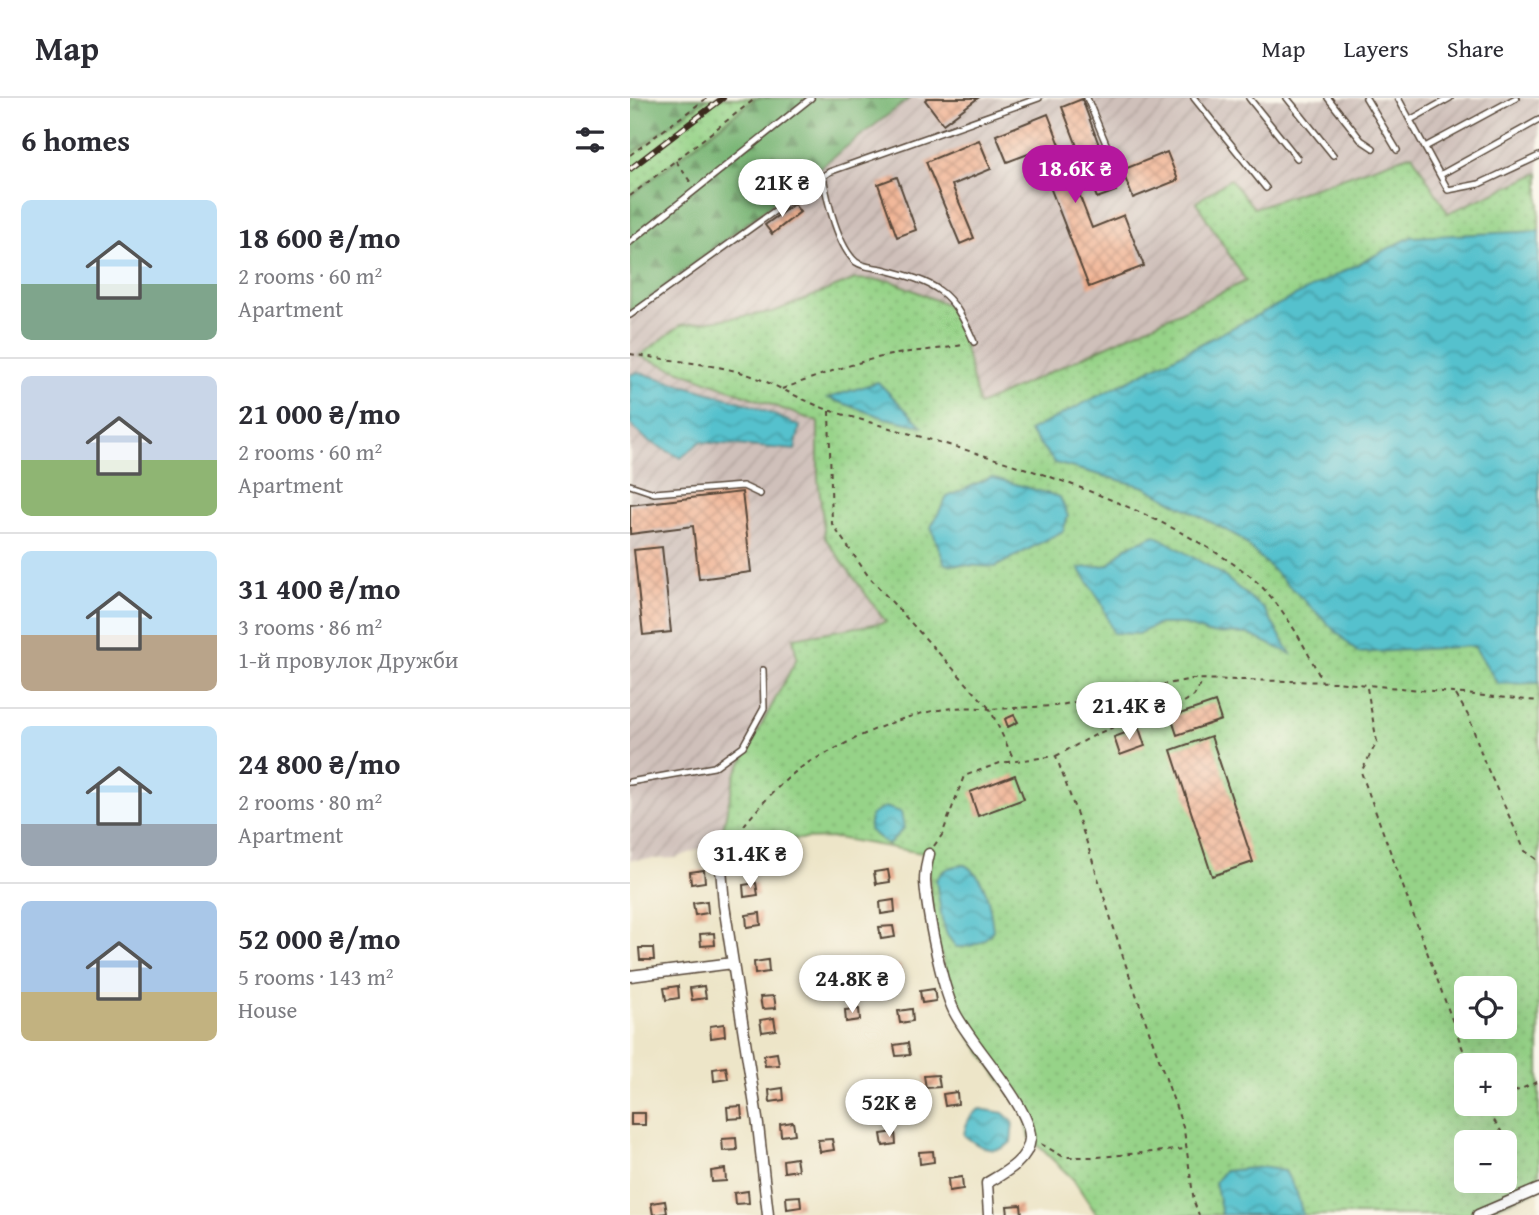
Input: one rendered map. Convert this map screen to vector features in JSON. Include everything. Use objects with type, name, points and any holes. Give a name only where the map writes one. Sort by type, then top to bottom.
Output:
[{"type":"street","points":[[929,854],[925,879],[943,977],[953,1009],[1025,1115],[1030,1138],[1023,1157],[1004,1173],[987,1182],[989,1215]]},
{"type":"street","points":[[720,856],[724,905],[758,1125],[768,1215]]},
{"type":"street","points":[[630,976],[733,963]]},
{"type":"street","points":[[1478,1215],[1539,1189]]},
{"type":"lane","points":[[630,242],[811,98]]},
{"type":"lane","points":[[630,315],[829,172],[1039,98]]},
{"type":"lane","points":[[1087,98],[1114,163]]},
{"type":"lane","points":[[1194,98],[1266,188]]},
{"type":"lane","points":[[1249,98],[1297,158]]},
{"type":"lane","points":[[1287,98],[1333,155]]},
{"type":"lane","points":[[1328,98],[1361,139],[1373,148]]},
{"type":"lane","points":[[1366,98],[1396,150]]},
{"type":"lane","points":[[1398,98],[1448,191],[1479,184],[1539,156]]},
{"type":"lane","points":[[1410,120],[1450,98]]},
{"type":"lane","points":[[1425,147],[1516,98]]},
{"type":"lane","points":[[1440,175],[1539,120]]},
{"type":"lane","points":[[823,176],[827,201],[848,255],[859,265],[881,269],[937,287],[953,301],[974,342]]},
{"type":"lane","points":[[630,485],[654,493],[743,486],[760,494]]},
{"type":"lane","points":[[630,782],[714,767],[743,747],[764,708],[763,670]]},
{"type":"path","points":[[630,155],[707,98]]},
{"type":"path","points":[[630,196],[756,98]]},
{"type":"path","points":[[676,160],[696,190]]},
{"type":"path","points":[[780,389],[892,354],[946,349],[974,342]]},
{"type":"path","points":[[630,354],[741,373],[829,411],[981,455],[1115,501],[1166,524],[1240,568],[1270,597],[1301,638],[1323,682]]},
{"type":"path","points":[[829,411],[832,524],[869,577],[990,709],[1014,761]]},
{"type":"path","points":[[720,856],[765,802],[803,766],[871,731],[917,714],[970,706],[990,709],[1055,706],[1192,679],[1323,682],[1539,701]]},
{"type":"path","points":[[929,854],[942,835],[964,776],[1000,763],[1056,756],[1097,734],[1149,712],[1174,708],[1194,696],[1203,680]]},
{"type":"path","points":[[1367,685],[1377,742],[1362,772],[1464,1053]]},
{"type":"path","points":[[1455,694],[1469,717],[1484,761],[1525,851],[1539,861]]},
{"type":"path","points":[[1056,756],[1184,1130],[1194,1202],[1199,1215]]},
{"type":"path","points":[[1517,1091],[1539,1081]]},
{"type":"path","points":[[1491,1116],[1507,1140],[1522,1196]]},
{"type":"path","points":[[1030,1138],[1064,1157],[1098,1157],[1187,1149]]},
{"type":"shaded area","points":[[910,98],[1539,98],[1539,173],[1448,213],[1412,154],[1254,208],[1229,180],[1196,203],[1246,281],[979,406],[961,332],[855,279],[773,312],[681,325],[640,355],[818,422],[818,479],[825,538],[887,623],[797,658],[735,775],[720,841],[676,858],[630,860],[630,313]]},
{"type":"green space","points":[[630,98],[707,98],[630,155]]},
{"type":"green space","points":[[707,98],[756,98],[630,196],[630,155]]},
{"type":"green space","points":[[756,98],[910,98],[630,313],[630,196]]},
{"type":"green space","points":[[1412,154],[1448,213],[1539,173],[1539,1189],[1478,1215],[1097,1215],[1073,1179],[1030,1138],[1025,1115],[963,1026],[933,929],[928,854],[837,838],[720,841],[735,775],[797,658],[793,638],[886,622],[825,538],[818,479],[818,422],[639,356],[681,325],[773,312],[855,279],[892,281],[947,305],[961,332],[979,405],[1246,281],[1196,202],[1230,179],[1254,208]]},
{"type":"water","points":[[1539,231],[1539,683],[1498,684],[1474,646],[1358,653],[1239,537],[1145,487],[1055,463],[1029,431],[1411,237]]},
{"type":"water","points":[[637,372],[748,404],[800,426],[795,450],[700,442],[681,458],[648,441],[630,424],[630,375]]},
{"type":"water","points":[[878,382],[922,426],[885,418],[828,398]]},
{"type":"water","points":[[991,477],[1060,497],[1068,516],[1063,531],[995,567],[945,564],[931,527],[947,497]]},
{"type":"water","points":[[1155,535],[1220,573],[1264,609],[1291,654],[1248,634],[1208,633],[1182,624],[1159,624],[1138,634],[1113,633],[1102,604],[1079,568],[1109,565],[1126,547]]},
{"type":"water","points":[[885,807],[901,812],[904,828],[888,845],[869,830],[871,815]]},
{"type":"water","points":[[965,865],[983,885],[989,902],[993,930],[977,944],[956,947],[947,935],[942,920],[936,880],[948,868]]},
{"type":"water","points":[[980,1109],[1003,1113],[1013,1122],[1011,1142],[993,1150],[964,1135],[969,1120]]},
{"type":"water","points":[[1263,1167],[1285,1171],[1297,1193],[1303,1215],[1222,1215],[1215,1182],[1224,1171]]},
{"type":"building","points":[[978,98],[943,124],[925,100]]},
{"type":"building","points":[[1082,99],[1116,191],[1097,198],[1062,107]]},
{"type":"building","points":[[1048,114],[1092,228],[1124,215],[1144,266],[1089,287],[1036,151],[1007,162],[996,135]]},
{"type":"building","points":[[979,140],[991,169],[952,185],[974,238],[960,244],[926,162]]},
{"type":"building","points":[[1167,152],[1178,180],[1133,198],[1122,170]]},
{"type":"building","points":[[897,177],[916,230],[897,237],[878,184]]},
{"type":"building","points":[[794,204],[800,212],[772,234],[765,225]]},
{"type":"building","points":[[742,492],[751,572],[699,579],[693,526],[630,534],[630,505]]},
{"type":"building","points":[[662,547],[671,632],[643,635],[634,550]]},
{"type":"building","points":[[1215,702],[1221,720],[1177,735],[1171,717]]},
{"type":"building","points":[[1014,715],[1018,722],[1008,727],[1005,719]]},
{"type":"building","points":[[1139,728],[1145,746],[1120,755],[1114,737]]},
{"type":"building","points":[[1211,736],[1253,862],[1212,876],[1171,750]]},
{"type":"building","points":[[1015,775],[1024,799],[978,816],[970,792]]},
{"type":"building","points":[[749,852],[751,864],[737,866],[735,854]]},
{"type":"building","points":[[704,870],[705,882],[691,884],[690,872]]},
{"type":"building","points":[[888,870],[890,882],[876,884],[874,872]]},
{"type":"building","points":[[756,883],[758,895],[744,897],[743,885]]},
{"type":"building","points":[[894,900],[895,912],[881,914],[880,902]]},
{"type":"building","points":[[707,901],[708,913],[695,915],[693,903]]},
{"type":"building","points":[[760,913],[761,925],[747,927],[746,915]]},
{"type":"building","points":[[893,926],[895,937],[881,939],[879,927]]},
{"type":"building","points":[[714,933],[715,945],[701,946],[700,934]]},
{"type":"building","points":[[639,948],[653,948],[654,960],[640,960]]},
{"type":"building","points":[[768,960],[769,972],[755,974],[754,962]]},
{"type":"building","points":[[900,965],[902,977],[888,978],[886,967]]},
{"type":"building","points":[[678,986],[679,998],[666,1000],[664,988]]},
{"type":"building","points":[[704,986],[706,998],[692,1000],[690,988]]},
{"type":"building","points":[[934,989],[936,1001],[922,1003],[920,991]]},
{"type":"building","points":[[774,996],[776,1008],[762,1009],[760,997]]},
{"type":"building","points":[[859,1009],[860,1020],[846,1022],[845,1010]]},
{"type":"building","points":[[912,1009],[913,1021],[900,1023],[898,1011]]},
{"type":"building","points":[[774,1018],[776,1030],[762,1032],[760,1020]]},
{"type":"building","points":[[724,1024],[725,1036],[711,1038],[710,1026]]},
{"type":"building","points":[[908,1043],[910,1055],[896,1056],[894,1045]]},
{"type":"building","points":[[777,1053],[779,1065],[765,1066],[764,1055]]},
{"type":"building","points":[[726,1067],[728,1079],[714,1081],[713,1069]]},
{"type":"building","points":[[938,1075],[940,1087],[926,1088],[924,1076]]},
{"type":"building","points":[[783,1088],[784,1100],[770,1102],[769,1090]]},
{"type":"building","points":[[957,1092],[958,1104],[945,1106],[943,1094]]},
{"type":"building","points":[[741,1106],[742,1118],[728,1119],[727,1107]]},
{"type":"building","points":[[631,1113],[645,1113],[645,1125],[631,1125]]},
{"type":"building","points":[[793,1122],[795,1134],[781,1136],[780,1124]]},
{"type":"building","points":[[895,1132],[896,1144],[883,1146],[881,1134]]},
{"type":"building","points":[[736,1138],[737,1150],[723,1151],[722,1139]]},
{"type":"building","points":[[832,1139],[834,1150],[820,1152],[818,1140]]},
{"type":"building","points":[[933,1151],[934,1162],[920,1164],[919,1152]]},
{"type":"building","points":[[796,1158],[798,1170],[784,1172],[783,1160]]},
{"type":"building","points":[[725,1169],[726,1181],[712,1182],[711,1171]]},
{"type":"building","points":[[962,1177],[963,1189],[949,1191],[948,1179]]},
{"type":"building","points":[[748,1191],[749,1203],[735,1204],[734,1193]]},
{"type":"building","points":[[800,1196],[801,1207],[787,1209],[786,1197]]},
{"type":"building","points":[[665,1201],[667,1213],[653,1215],[651,1203]]},
{"type":"building","points":[[1021,1205],[1022,1215],[1008,1215],[1007,1206]]},
{"type":"railway","points":[[630,169],[723,98]]}]
